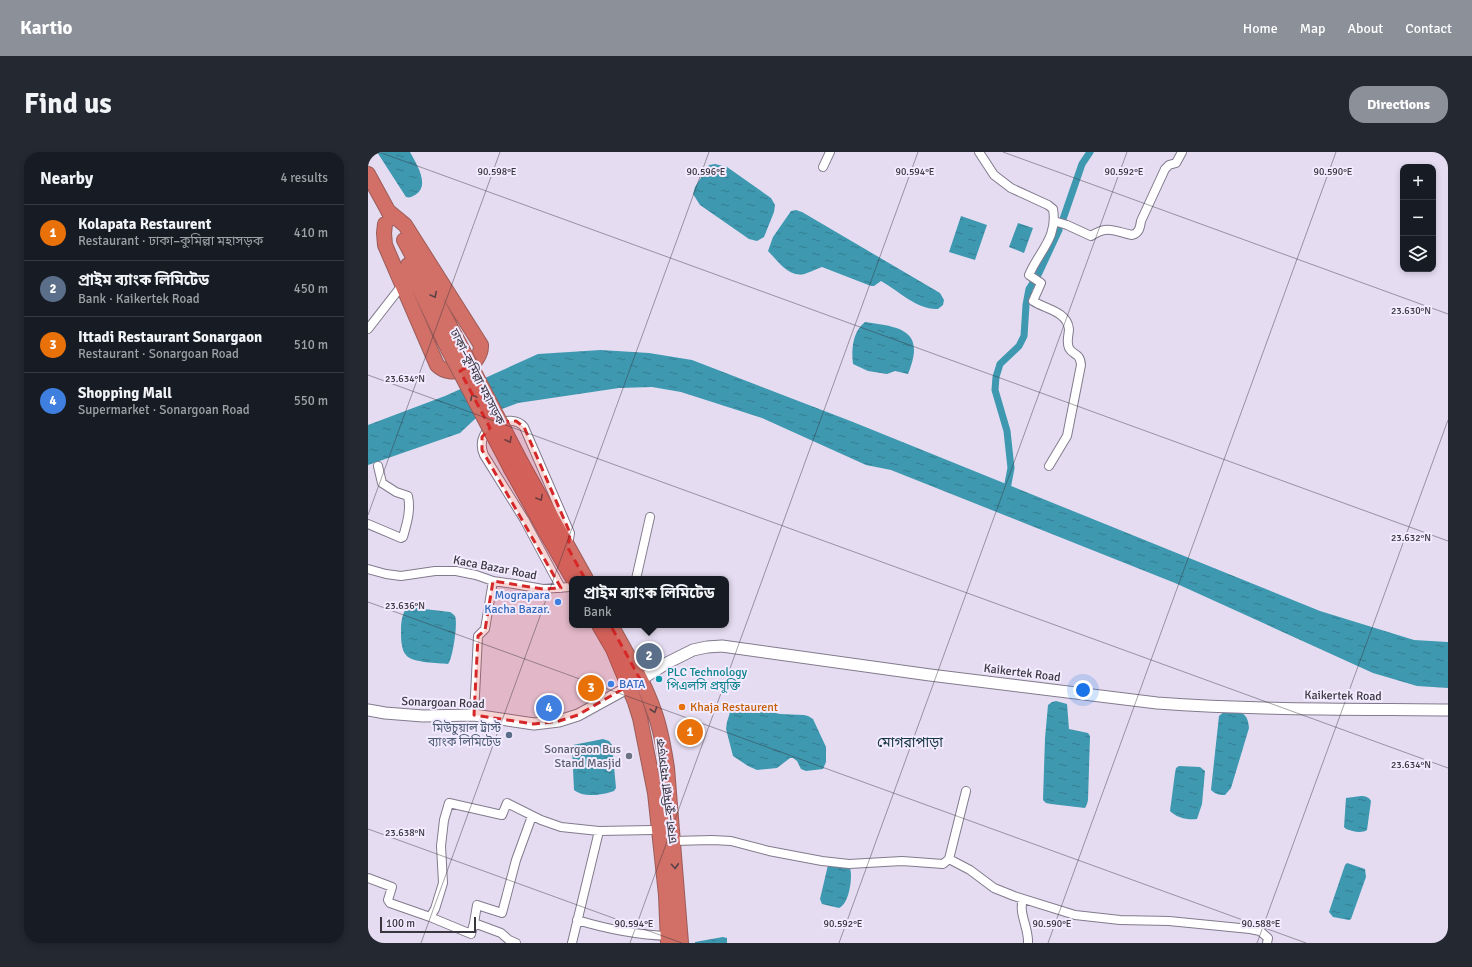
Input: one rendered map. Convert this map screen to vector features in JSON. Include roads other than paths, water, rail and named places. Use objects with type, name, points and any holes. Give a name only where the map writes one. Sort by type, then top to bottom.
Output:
[{"type":"highway","name":"ঢাকা–কুমিল্লা মহাসড়ক","points":[[368,174],[388,210],[454,346],[516,466],[569,586]]},
{"type":"highway","name":"ঢাকা–কুমিল্লা মহাসড়ক","points":[[368,194],[454,346]]},
{"type":"highway","points":[[385,224],[385,245],[437,365],[441,369],[453,373],[457,372],[473,363],[480,355],[481,345],[405,225],[388,210]]},
{"type":"highway","name":"ঢাকা–কুমিল্লা মহাসড়ক","points":[[516,466],[584,576]]},
{"type":"highway","points":[[593,628],[631,685],[634,716],[649,790],[660,901],[668,934]]},
{"type":"highway","name":"ঢাকা–কুমিল্লা মহাসড়ক","points":[[601,628],[631,685],[655,712],[666,768],[681,943]]},
{"type":"highway","name":"ঢাকা–কুমিল্লা মহাসড়ক","points":[[612,628],[631,685],[640,718],[655,793],[666,895],[668,934]]},
{"type":"main road","name":"Kaikertek Road","points":[[631,685],[667,663],[693,650],[722,646],[930,675],[1157,703],[1192,706],[1448,710]]},
{"type":"main road","name":"Sonargoan Road","points":[[368,710],[384,713],[423,716],[474,715],[534,724],[559,721],[578,715],[631,685]]},
{"type":"street","points":[[824,167],[830,152]]},
{"type":"street","points":[[979,152],[994,175],[1011,188],[1048,205],[1053,209],[1054,221],[1050,239],[1029,275],[1041,283],[1032,301],[1063,316],[1069,329],[1068,346],[1070,350],[1080,359],[1080,365],[1067,436],[1049,466]]},
{"type":"street","points":[[1054,221],[1067,225],[1090,236],[1106,229],[1132,235],[1136,234],[1165,168],[1176,163],[1182,152]]},
{"type":"street","points":[[368,329],[403,284]]},
{"type":"street","points":[[568,548],[570,533],[524,427],[519,422],[512,420],[492,426],[484,433],[482,437],[481,445],[484,455],[524,519],[569,586]]},
{"type":"street","points":[[368,524],[401,538],[403,537],[405,530],[410,505],[408,496],[396,492],[382,483],[378,466]]},
{"type":"street","points":[[637,576],[650,516]]},
{"type":"street","name":"Kaca Bazar Road","points":[[368,569],[401,576],[435,571],[456,571],[476,575],[493,582],[543,589],[569,586]]},
{"type":"street","points":[[474,715],[478,636],[485,628],[493,582]]},
{"type":"street","points":[[673,841],[731,841],[822,861],[850,864],[902,861],[944,864],[949,859],[966,791]]},
{"type":"street","points":[[430,917],[434,913],[443,882],[441,846],[444,820],[449,802],[502,815],[507,803],[532,816],[561,827],[599,831],[653,830]]},
{"type":"street","points":[[368,878],[392,887],[388,900],[390,903],[430,917],[470,934],[474,923],[477,905],[502,913],[516,860],[532,816]]},
{"type":"street","points":[[572,943],[599,831]]},
{"type":"street","points":[[949,859],[970,870],[994,888],[1074,915],[1120,920],[1169,921],[1250,929],[1260,931],[1268,938],[1267,943]]},
{"type":"street","points":[[1023,899],[1021,908],[1028,943]]},
{"type":"street","points":[[577,920],[628,932],[648,935],[668,934]]},
{"type":"street","points":[[474,923],[501,933],[509,940],[516,943]]},
{"type":"water","points":[[377,152],[410,152],[421,174],[422,186],[420,191],[411,197],[406,197]]},
{"type":"water","points":[[715,164],[727,167],[771,198],[775,205],[774,212],[764,237],[757,241],[749,239],[700,205],[693,194],[695,187],[709,165]]},
{"type":"water","points":[[796,210],[802,212],[940,293],[944,300],[943,305],[938,309],[923,306],[908,299],[881,281],[874,286],[871,286],[822,267],[801,274],[790,272],[768,251],[773,237],[791,211]]},
{"type":"water","points":[[961,216],[987,225],[975,260],[949,252]]},
{"type":"water","points":[[1018,223],[1033,228],[1024,253],[1009,247]]},
{"type":"water","points":[[865,322],[889,326],[907,333],[912,340],[914,348],[913,359],[908,374],[895,371],[887,374],[868,371],[853,364],[852,352],[855,335]]},
{"type":"water","points":[[601,350],[649,353],[692,360],[853,422],[1320,611],[1414,640],[1448,642],[1448,688],[1417,686],[1373,673],[1175,583],[891,470],[866,465],[762,418],[681,392],[652,387],[619,388],[518,403],[475,419],[460,433],[368,465],[368,425],[445,396],[538,354]]},
{"type":"water","points":[[407,607],[450,612],[455,616],[456,625],[452,655],[448,664],[414,660],[409,658],[404,653],[401,624]]},
{"type":"water","points":[[1056,701],[1067,704],[1069,729],[1088,733],[1090,736],[1088,800],[1085,808],[1051,804],[1046,803],[1043,800],[1045,738],[1048,705]]},
{"type":"water","points":[[741,705],[780,714],[804,715],[813,719],[826,747],[826,762],[823,769],[806,771],[801,769],[797,761],[790,758],[777,768],[757,770],[733,756],[726,729],[727,722],[731,709],[734,706]]},
{"type":"water","points":[[1225,711],[1239,712],[1245,715],[1249,728],[1231,788],[1225,795],[1221,795],[1211,790],[1219,716]]},
{"type":"water","points":[[603,739],[609,741],[612,745],[616,788],[614,791],[599,795],[578,793],[574,790],[572,747],[573,745]]},
{"type":"water","points":[[1179,766],[1200,767],[1205,771],[1202,804],[1197,819],[1182,818],[1170,811],[1176,768]]},
{"type":"water","points":[[1361,796],[1367,797],[1371,801],[1367,830],[1359,832],[1346,829],[1344,827],[1346,798]]},
{"type":"water","points":[[1347,863],[1365,869],[1366,877],[1351,919],[1349,920],[1333,917],[1329,912]]},
{"type":"water","points":[[828,865],[850,868],[851,878],[848,896],[839,908],[822,904],[820,899]]},
{"type":"water","points":[[723,937],[727,938],[727,943],[695,943],[695,942]]},
{"type":"waterway","points":[[1062,222],[1082,164],[1090,152]]},
{"type":"waterway","points":[[1038,275],[1059,230]]},
{"type":"waterway","points":[[1006,494],[1011,468],[1007,431],[995,390],[996,377],[1000,364],[1019,346],[1024,336],[1026,305],[1029,289],[1034,281]]},
{"type":"place","name":"Mograpara Kacha Bazar.","points":[[558,602]]},
{"type":"place","name":"প্রাইম ব্যাংক লিমিটেড","points":[[649,656]]},
{"type":"place","name":"PLC Technology পিএলসি প্রযুক্তি","points":[[659,679]]},
{"type":"place","name":"BATA","points":[[611,684]]},
{"type":"place","name":"Ittadi Restaurant Sonargaon","points":[[591,688]]},
{"type":"place","name":"Khaja Restaurent","points":[[682,707]]},
{"type":"place","name":"Shopping Mall","points":[[549,708]]},
{"type":"place","name":"Kolapata Restaurent","points":[[690,732]]},
{"type":"place","name":"মিউচুয়াল ট্রাস্ট ব্যাংক লিমিটেড","points":[[509,735]]},
{"type":"place","name":"Sonargaon Bus Stand Masjid","points":[[629,756]]},
{"type":"district","name":"মোগরাপাড়া","points":[[910,742]]}]
